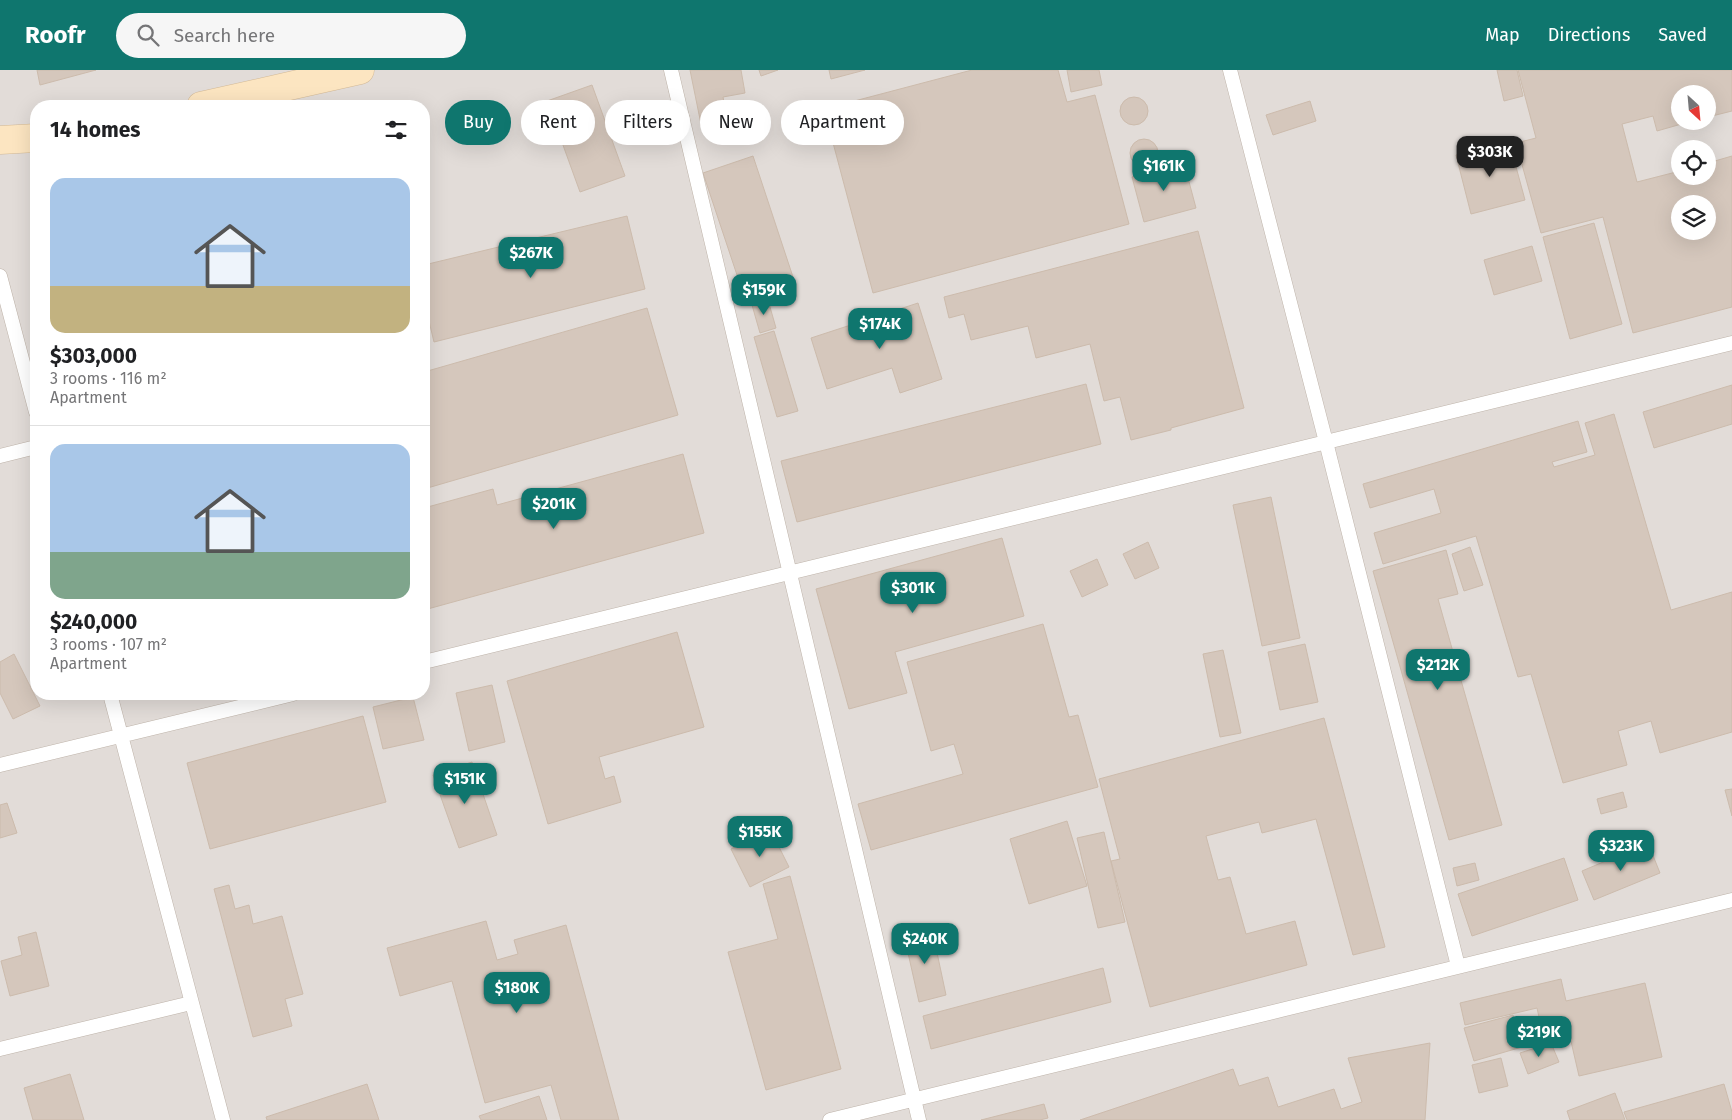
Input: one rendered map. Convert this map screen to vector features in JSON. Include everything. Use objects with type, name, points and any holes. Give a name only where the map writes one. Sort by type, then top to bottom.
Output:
[{"type":"street","points":[[228,100],[360,70]]},
{"type":"street","points":[[0,140],[30,138]]},
{"type":"lane","points":[[671,70],[919,1120]]},
{"type":"lane","points":[[1230,70],[1458,966]]},
{"type":"lane","points":[[0,276],[30,389]]},
{"type":"lane","points":[[430,661],[1732,343]]},
{"type":"lane","points":[[0,456],[30,448]]},
{"type":"lane","points":[[112,700],[223,1120]]},
{"type":"lane","points":[[0,765],[268,700]]},
{"type":"lane","points":[[830,1120],[1732,900]]},
{"type":"lane","points":[[0,1049],[191,1003]]},
{"type":"shaded area","points":[[0,70],[1732,70],[1732,1120],[0,1120]]},
{"type":"building","points":[[37,70],[96,70],[40,85]]},
{"type":"building","points":[[690,70],[741,70],[745,93],[723,97],[724,100],[700,100],[700,119]]},
{"type":"building","points":[[759,70],[778,70],[761,76]]},
{"type":"building","points":[[829,70],[865,70],[831,79]]},
{"type":"building","points":[[972,70],[1058,70],[1067,102],[1095,95],[1129,224],[873,293],[834,145],[904,145],[904,100],[858,100]]},
{"type":"building","points":[[1067,70],[1099,70],[1102,85],[1071,92]]},
{"type":"building","points":[[1497,70],[1517,70],[1523,96],[1504,101]]},
{"type":"building","points":[[1518,70],[1732,70],[1732,111],[1716,115],[1716,85],[1671,85],[1671,127],[1657,131],[1653,116],[1622,124],[1637,182],[1671,173],[1671,185],[1716,185],[1716,161],[1732,156],[1732,307],[1633,333],[1603,217],[1541,233],[1516,143],[1536,138]]},
{"type":"building","points":[[592,85],[605,121],[605,145],[614,145],[625,176],[580,192],[563,145],[595,145],[595,100],[550,100]]},
{"type":"building","points":[[1134,97],[1144,101],[1148,111],[1144,121],[1134,125],[1124,121],[1120,111],[1124,101]]},
{"type":"building","points":[[1310,101],[1316,121],[1273,135],[1266,115]]},
{"type":"building","points":[[1144,139],[1154,143],[1158,153],[1154,163],[1144,167],[1134,163],[1130,153],[1134,143]]},
{"type":"building","points":[[1509,141],[1525,200],[1471,214],[1456,155]]},
{"type":"building","points":[[753,156],[793,277],[743,293],[703,173]]},
{"type":"building","points":[[1184,163],[1196,208],[1144,222],[1132,177]]},
{"type":"building","points":[[627,216],[645,289],[434,342],[430,325],[430,264]]},
{"type":"building","points":[[1594,223],[1622,324],[1570,339],[1543,237]]},
{"type":"building","points":[[1198,231],[1244,408],[1131,440],[1120,397],[1104,401],[1090,344],[1036,358],[1028,326],[971,340],[964,314],[949,318],[944,297]]},
{"type":"building","points":[[1532,246],[1542,281],[1494,295],[1484,260]]},
{"type":"building","points":[[768,300],[776,328],[760,333],[752,305]]},
{"type":"building","points":[[918,303],[942,379],[900,393],[892,368],[827,389],[811,338]]},
{"type":"building","points":[[647,308],[678,415],[430,487],[430,370]]},
{"type":"building","points":[[774,331],[798,411],[777,417],[754,337]]},
{"type":"building","points":[[1086,384],[1101,444],[797,522],[781,461]]},
{"type":"building","points":[[1732,385],[1732,424],[1654,448],[1643,412]]},
{"type":"building","points":[[1614,414],[1671,610],[1732,592],[1732,732],[1660,753],[1651,721],[1618,731],[1627,765],[1563,783],[1531,674],[1518,677],[1476,536],[1383,564],[1374,533],[1441,513],[1434,489],[1370,508],[1363,484],[1578,421],[1587,452],[1552,462],[1554,467],[1595,455],[1585,423]]},
{"type":"building","points":[[683,454],[704,533],[430,608],[430,506],[493,489],[497,505]]},
{"type":"building","points":[[1271,497],[1300,638],[1262,646],[1233,505]]},
{"type":"building","points":[[1002,538],[1024,616],[895,652],[907,693],[849,709],[816,589]]},
{"type":"building","points":[[1148,542],[1159,568],[1135,579],[1123,554]]},
{"type":"building","points":[[1470,547],[1483,585],[1464,591],[1452,554]]},
{"type":"building","points":[[1446,550],[1458,594],[1438,599],[1502,825],[1449,840],[1373,571]]},
{"type":"building","points":[[1097,559],[1108,585],[1082,597],[1070,571]]},
{"type":"building","points":[[1043,624],[1069,717],[1078,715],[1098,787],[871,850],[858,804],[963,774],[954,744],[931,751],[907,662]]},
{"type":"building","points":[[677,632],[704,727],[599,757],[605,779],[614,776],[621,802],[548,824],[507,681]]},
{"type":"building","points":[[1305,644],[1318,702],[1280,710],[1268,652]]},
{"type":"building","points":[[1223,650],[1241,733],[1220,737],[1203,654]]},
{"type":"building","points":[[14,654],[30,686],[30,700],[37,700],[40,706],[13,719],[0,693],[0,662]]},
{"type":"building","points":[[492,685],[505,742],[469,751],[456,693]]},
{"type":"building","points":[[401,700],[414,700],[424,740],[383,749],[373,707]]},
{"type":"building","points":[[363,716],[386,802],[210,849],[187,763]]},
{"type":"building","points":[[1324,718],[1385,947],[1353,955],[1316,819],[1262,833],[1259,822],[1206,836],[1218,880],[1230,877],[1246,934],[1295,921],[1307,965],[1150,1007],[1111,861],[1120,859],[1099,779]]},
{"type":"building","points":[[472,762],[497,835],[459,848],[433,775]]},
{"type":"building","points":[[1732,789],[1732,816],[1725,790]]},
{"type":"building","points":[[1623,792],[1627,807],[1601,814],[1597,799]]},
{"type":"building","points":[[7,803],[17,833],[0,838],[0,805]]},
{"type":"building","points":[[1067,821],[1087,886],[1029,904],[1010,839]]},
{"type":"building","points":[[770,829],[789,867],[750,887],[731,849]]},
{"type":"building","points":[[1104,832],[1125,922],[1098,928],[1077,838]]},
{"type":"building","points":[[1648,843],[1660,873],[1594,900],[1582,871]]},
{"type":"building","points":[[1564,858],[1578,900],[1472,936],[1458,894]]},
{"type":"building","points":[[1475,863],[1479,880],[1457,886],[1453,868]]},
{"type":"building","points":[[790,876],[841,1069],[766,1090],[728,952],[778,939],[763,884]]},
{"type":"building","points":[[229,885],[235,909],[249,905],[253,924],[282,916],[303,994],[285,999],[292,1026],[253,1037],[214,889]]},
{"type":"building","points":[[486,921],[497,960],[518,954],[514,940],[566,925],[619,1120],[561,1120],[551,1085],[485,1103],[452,981],[400,996],[387,948]]},
{"type":"building","points":[[932,929],[946,995],[919,1002],[904,935]]},
{"type":"building","points":[[36,932],[49,986],[10,996],[1,961],[22,955],[18,937]]},
{"type":"building","points":[[1103,968],[1111,1002],[931,1049],[923,1016]]},
{"type":"building","points":[[1561,979],[1566,1001],[1645,983],[1662,1057],[1579,1076],[1570,1037],[1545,1044],[1537,1008],[1465,1025],[1460,1003]]},
{"type":"building","points":[[1513,1015],[1522,1047],[1474,1061],[1464,1028]]},
{"type":"building","points":[[1430,1043],[1425,1120],[1080,1120],[1233,1069],[1239,1086],[1268,1077],[1278,1107],[1334,1089],[1341,1109],[1362,1102],[1348,1058]]},
{"type":"building","points":[[1551,1043],[1559,1062],[1528,1074],[1520,1053]]},
{"type":"building","points":[[1501,1058],[1508,1086],[1479,1093],[1472,1065]]},
{"type":"building","points":[[70,1074],[84,1120],[33,1120],[24,1088]]},
{"type":"building","points":[[367,1084],[379,1120],[267,1120],[266,1117]]},
{"type":"building","points":[[1724,1084],[1732,1112],[1732,1120],[1627,1120],[1624,1112]]},
{"type":"building","points":[[1615,1093],[1625,1120],[1570,1120],[1567,1111]]},
{"type":"building","points":[[539,1096],[547,1120],[481,1120],[479,1116]]},
{"type":"building","points":[[1044,1104],[1048,1118],[1040,1120],[981,1120]]}]
